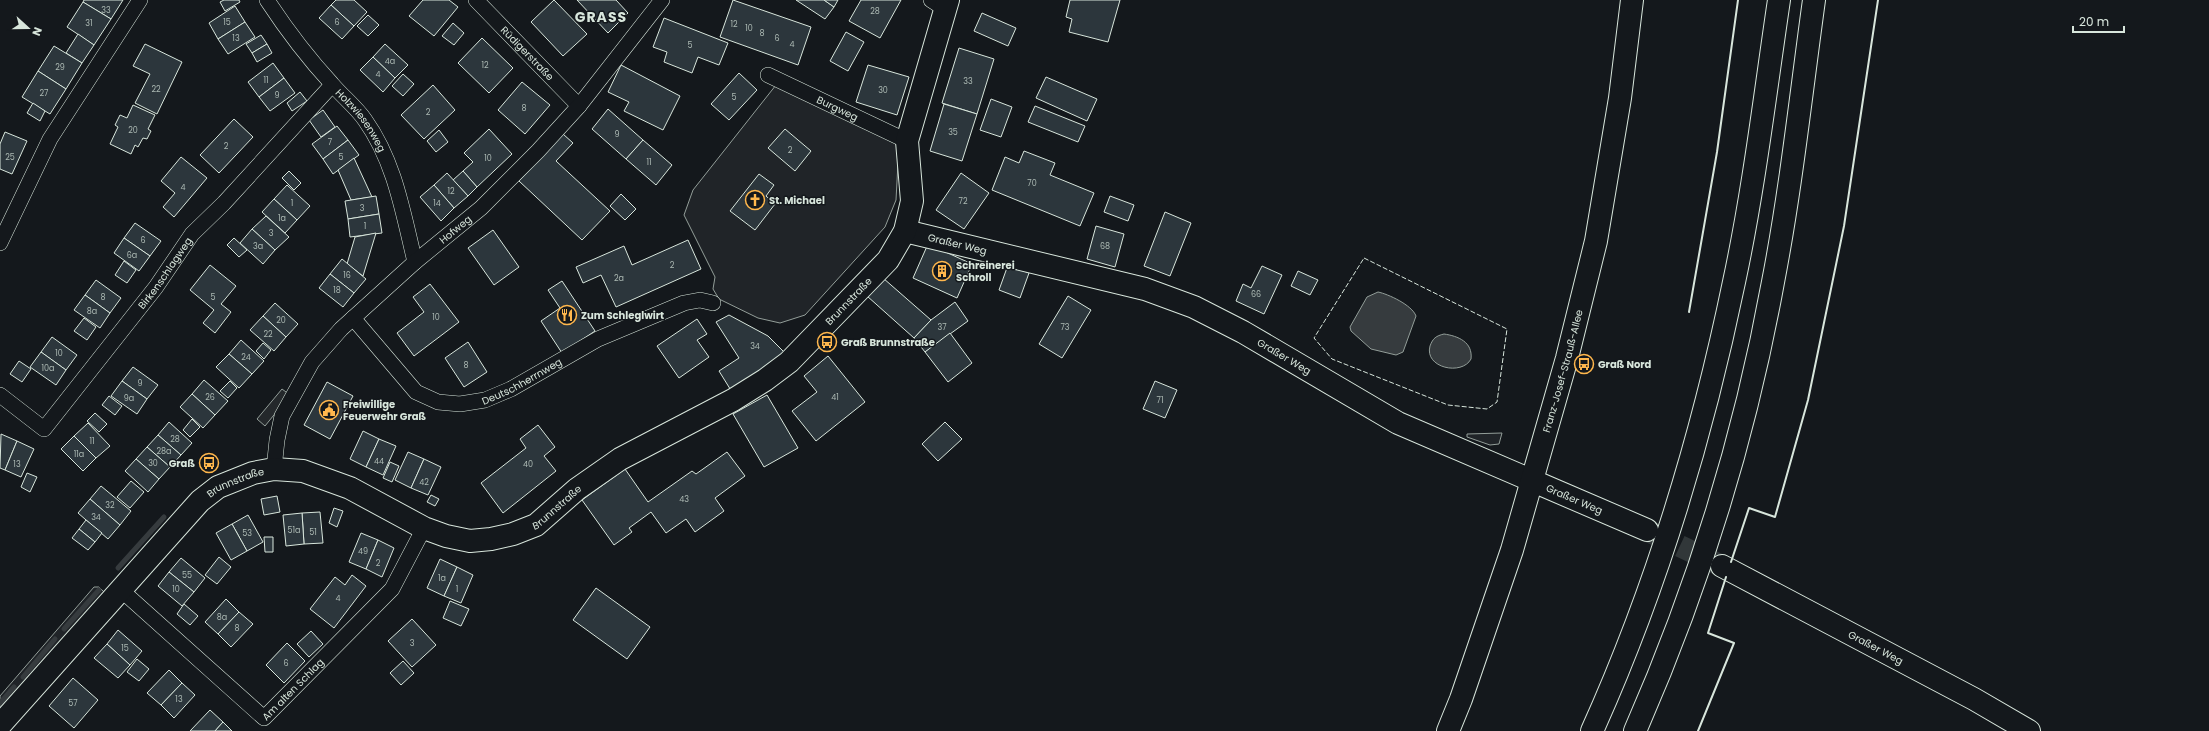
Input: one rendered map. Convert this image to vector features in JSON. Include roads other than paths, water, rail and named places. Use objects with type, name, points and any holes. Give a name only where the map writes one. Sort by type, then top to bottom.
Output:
[{"type":"main road","name":"Franz-Josef-Strauß-Allee","points":[[1448,731],[1462,699],[1533,482],[1564,374],[1596,241],[1620,98],[1632,0]]},
{"type":"main road","points":[[1592,731],[1641,617],[1697,442],[1736,273],[1751,190],[1779,0]]},
{"type":"main road","points":[[1635,731],[1679,626],[1735,448],[1773,284],[1786,209],[1814,0]]},
{"type":"main road","name":"Brunnstraße","points":[[0,725],[200,501],[218,487],[236,478],[274,469],[303,470],[326,478],[424,528],[446,536],[470,541],[491,540],[513,534],[536,524],[578,489],[620,459],[733,400],[789,362],[888,260],[905,231],[912,201],[907,141],[942,3]]},
{"type":"main road","name":"Graßer Weg","points":[[905,231],[1145,289],[1194,307],[1243,332],[1398,423],[1647,530]]},
{"type":"main road","name":"Graßer Weg","points":[[1722,566],[1974,699],[2029,731]]},
{"type":"street","points":[[0,243],[50,139],[140,0]]},
{"type":"street","name":"Holzwiesenweg","points":[[266,0],[332,85],[365,119],[383,152],[397,185],[415,262]]},
{"type":"street","name":"Rüdigerstraße","points":[[476,0],[579,106]]},
{"type":"street","name":"Hofweg","points":[[274,469],[277,440],[282,416],[312,362],[353,318],[415,262],[481,208],[538,151],[579,106],[662,0]]},
{"type":"street","name":"Burgweg","points":[[768,75],[907,141]]},
{"type":"street","name":"Birkenschlagweg","points":[[0,395],[44,429],[156,287],[192,234],[224,203],[332,85]]},
{"type":"street","name":"Deutschherrnweg","points":[[353,318],[416,392],[438,402],[460,404],[485,400],[511,389],[598,339],[684,303],[700,300],[712,303]]},
{"type":"street","name":"Am alten Schlag","points":[[120,589],[264,718],[392,589],[424,528]]},
{"type":"waterway","points":[[118,568],[164,517]]},
{"type":"waterway","points":[[64,629],[99,590]]},
{"type":"waterway","points":[[23,677],[55,639]]},
{"type":"waterway","points":[[0,703],[14,687]]},
{"type":"tunnel","points":[[1650,532],[1720,565]]},
{"type":"place","name":"St. Michael","points":[[755,200]]},
{"type":"place","name":"Schreinerei Schroll","points":[[942,271]]},
{"type":"place","name":"Zum Schleglwirt","points":[[567,315]]},
{"type":"place","name":"Graß Brunnstraße","points":[[827,342]]},
{"type":"place","name":"Graß Nord","points":[[1584,364]]},
{"type":"place","name":"Freiwillige Feuerwehr Graß","points":[[329,410]]},
{"type":"place","name":"Graß","points":[[209,463]]},
{"type":"district","name":"GRASS","points":[[601,17]]}]
